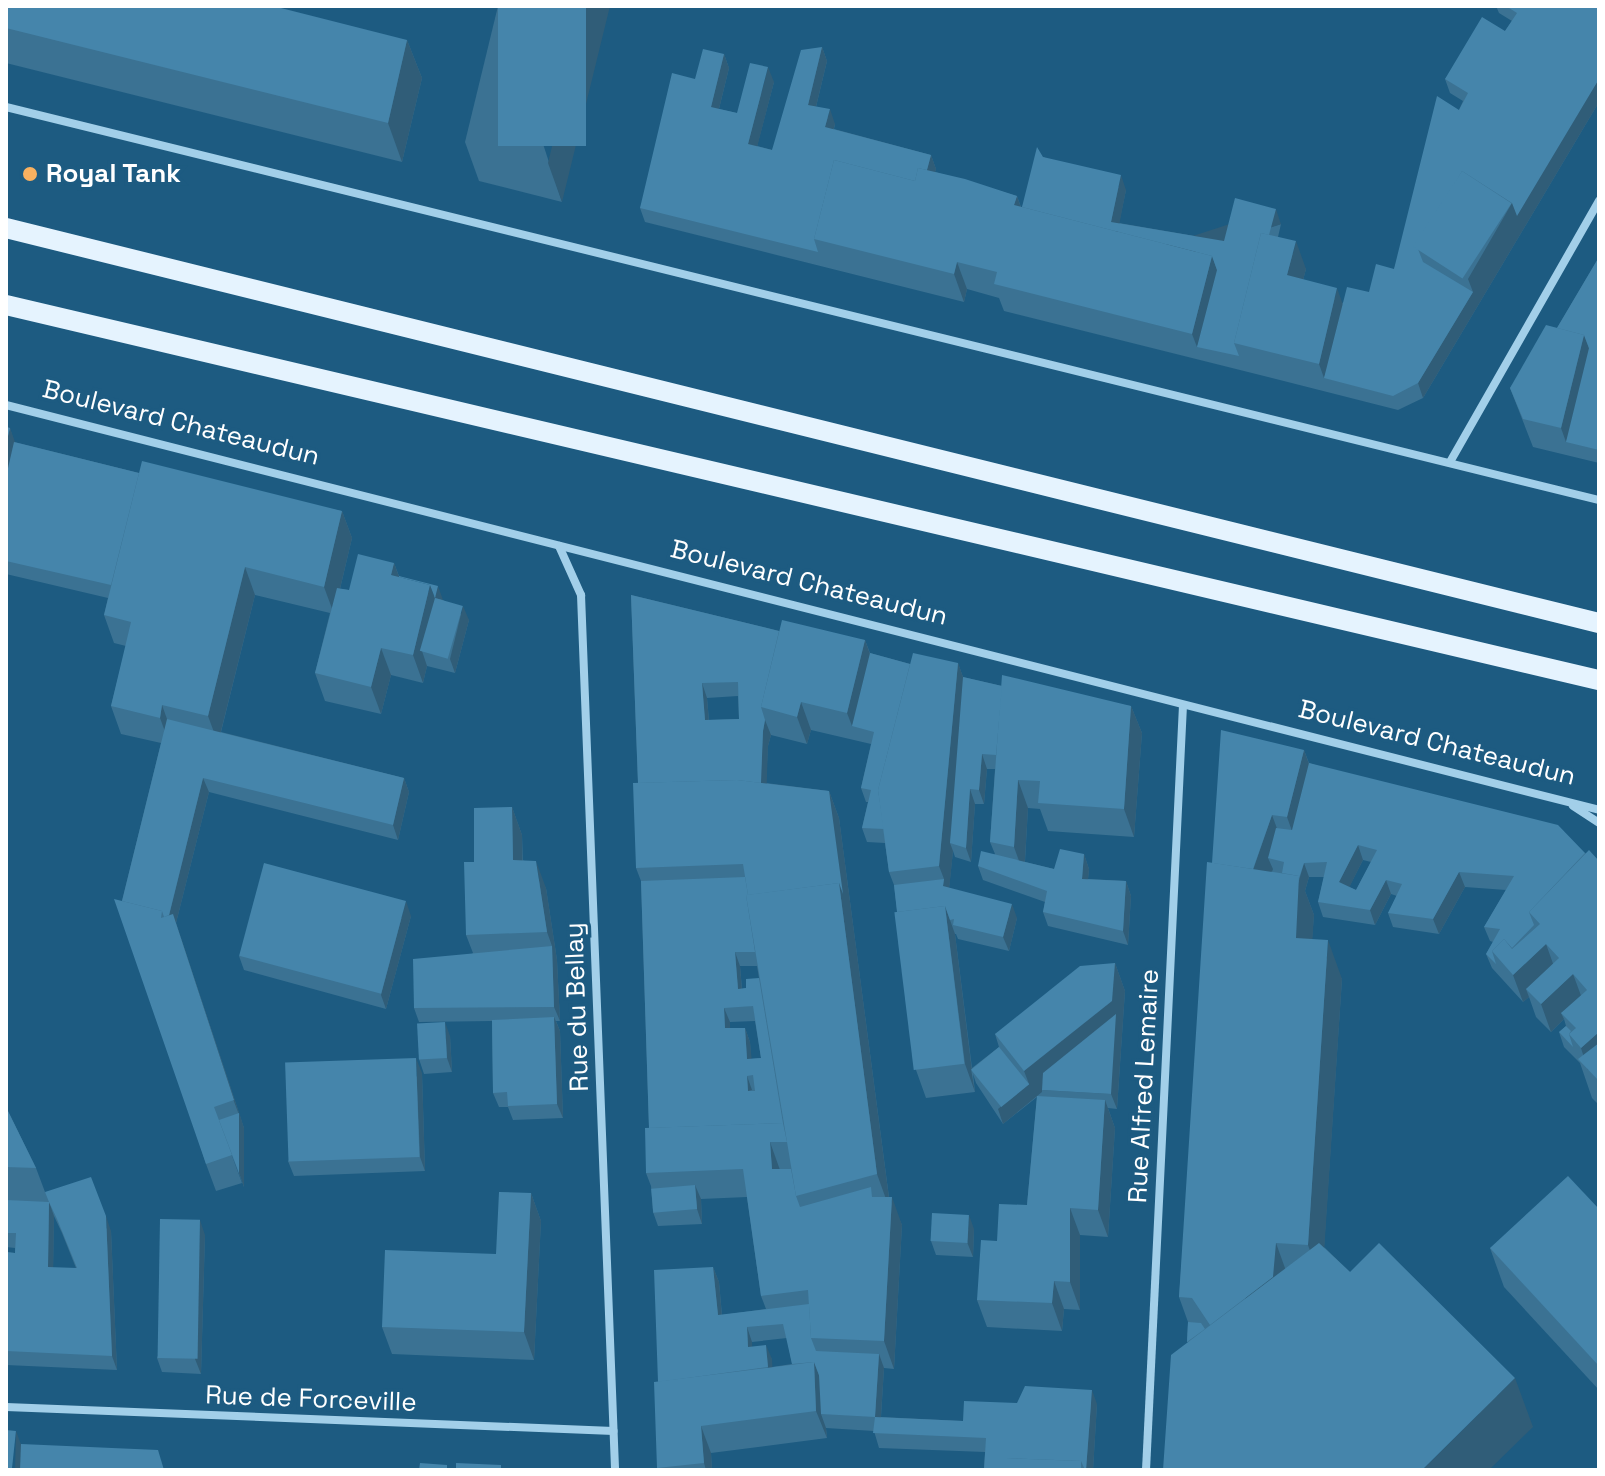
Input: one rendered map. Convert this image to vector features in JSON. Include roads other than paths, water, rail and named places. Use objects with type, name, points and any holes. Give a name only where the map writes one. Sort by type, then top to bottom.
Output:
[{"type":"main road","points":[[6,228],[1599,623]]},
{"type":"main road","points":[[6,305],[1599,680]]},
{"type":"street","points":[[6,107],[1599,500]]},
{"type":"street","points":[[1450,462],[1599,201]]},
{"type":"street","name":"Boulevard Chateaudun","points":[[6,405],[1599,810]]},
{"type":"street","name":"Rue du Bellay","points":[[559,546],[581,595],[615,1470]]},
{"type":"street","name":"Rue Alfred Lemaire","points":[[1146,1470],[1183,705]]},
{"type":"street","points":[[1569,803],[1599,823]]},
{"type":"street","name":"Rue de Forceville","points":[[6,1407],[614,1431]]},
{"type":"place","name":"Royal Tank","points":[[30,174]]}]
